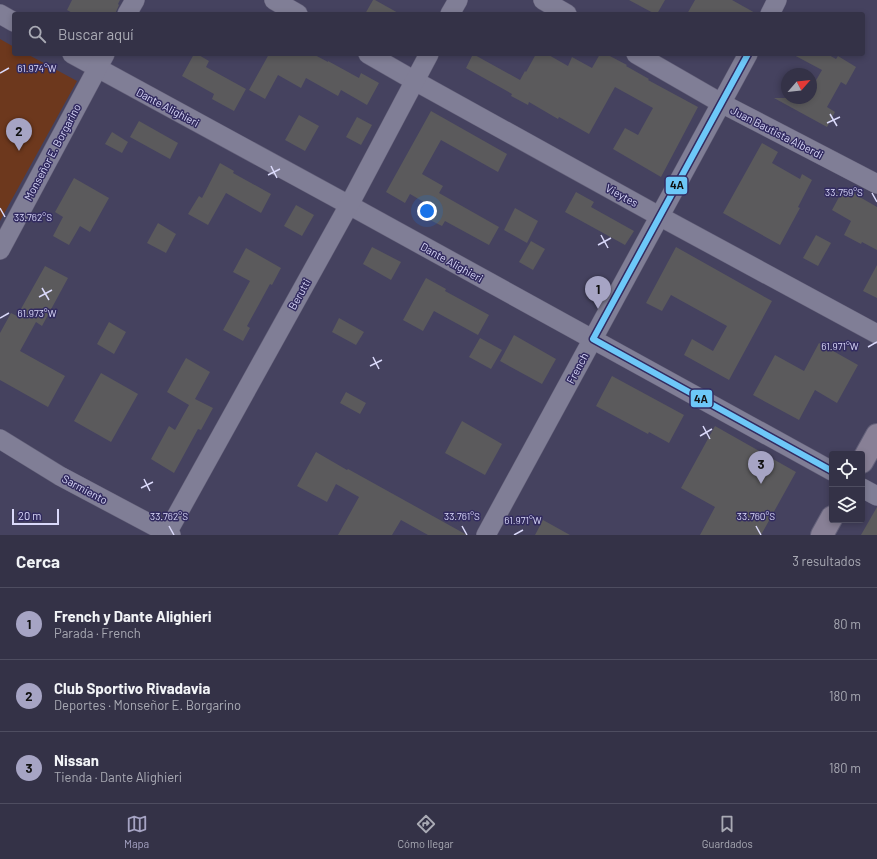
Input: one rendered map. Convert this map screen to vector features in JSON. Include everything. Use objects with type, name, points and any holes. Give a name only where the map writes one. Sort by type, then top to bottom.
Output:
[{"type":"highway","points":[[865,457],[877,436]]},
{"type":"highway","points":[[822,535],[829,522]]},
{"type":"street","points":[[128,12],[135,0]]},
{"type":"street","points":[[274,0],[295,12]]},
{"type":"street","points":[[451,12],[458,0]]},
{"type":"street","points":[[543,0],[564,12]]},
{"type":"street","points":[[771,12],[777,0]]},
{"type":"street","points":[[0,14],[12,21]]},
{"type":"street","name":"Dante Alighieri","points":[[80,56],[101,61],[349,205],[829,469]]},
{"type":"street","name":"Vieytes","points":[[371,56],[659,216],[877,334]]},
{"type":"street","name":"Berutti","points":[[169,534],[349,205],[428,56]]},
{"type":"street","name":"Juan Bautista Alberdi","points":[[639,56],[721,103],[877,184]]},
{"type":"street","name":"French","points":[[486,535],[747,56]]},
{"type":"street","name":"Monseñor E. Borgarino","points":[[0,250],[101,61]]},
{"type":"street","name":"Sarmiento","points":[[0,439],[60,476],[169,534]]},
{"type":"street","points":[[865,490],[877,496]]},
{"type":"shaded area","points":[[0,39],[12,46],[12,56],[31,56],[77,81],[0,221]]},
{"type":"building","points":[[72,0],[120,0],[116,12],[70,12],[67,10]]},
{"type":"building","points":[[373,0],[375,0],[396,12],[366,12]]},
{"type":"building","points":[[629,0],[665,0],[658,12],[651,12]]},
{"type":"building","points":[[695,0],[732,0],[753,12],[688,12]]},
{"type":"building","points":[[193,56],[200,56],[209,61],[206,67],[246,89],[234,111],[212,99],[214,94],[182,76]]},
{"type":"building","points":[[268,56],[317,56],[359,78],[361,73],[379,83],[367,105],[341,90],[338,96],[306,78],[301,88],[278,75],[265,99],[249,90]]},
{"type":"building","points":[[472,56],[477,56],[520,80],[535,56],[550,56],[568,66],[572,57],[592,68],[599,56],[610,56],[627,65],[626,66],[649,79],[648,80],[698,107],[661,177],[613,149],[625,128],[638,135],[653,108],[615,87],[589,134],[559,117],[558,119],[529,102],[528,105],[511,96],[512,94],[466,68]]},
{"type":"building","points":[[796,56],[831,56],[836,59],[838,56],[856,67],[846,85],[841,82],[827,107],[835,112],[827,127],[785,104],[817,104],[817,79],[822,70]]},
{"type":"building","points":[[774,98],[781,98],[781,102]]},
{"type":"building","points":[[431,111],[507,154],[498,172],[441,140],[422,174],[443,186],[439,193],[499,227],[489,245],[445,221],[442,226],[428,219],[434,208],[410,194],[405,203],[386,192]]},
{"type":"building","points":[[299,115],[319,126],[305,151],[285,140]]},
{"type":"building","points":[[357,117],[372,125],[361,145],[346,137]]},
{"type":"building","points":[[139,121],[178,143],[170,159],[130,137]]},
{"type":"building","points":[[112,132],[128,142],[122,153],[105,144]]},
{"type":"building","points":[[762,143],[778,152],[772,163],[800,179],[802,174],[812,180],[798,207],[800,208],[780,245],[723,213]]},
{"type":"building","points":[[220,163],[234,171],[233,173],[271,194],[261,213],[226,193],[208,225],[188,214],[199,196],[202,198]]},
{"type":"building","points":[[74,178],[109,198],[90,232],[80,226],[69,245],[53,236],[63,217],[55,212]]},
{"type":"building","points":[[844,188],[877,207],[877,250],[844,235],[851,221],[832,210]]},
{"type":"building","points":[[576,192],[594,202],[591,207],[634,231],[625,245],[565,212]]},
{"type":"building","points":[[296,205],[314,215],[302,236],[284,226]]},
{"type":"building","points":[[515,208],[538,221],[527,243],[504,230]]},
{"type":"building","points":[[158,223],[176,234],[166,253],[147,243]]},
{"type":"building","points":[[816,235],[831,243],[818,266],[803,258]]},
{"type":"building","points":[[531,241],[545,249],[533,270],[519,262]]},
{"type":"building","points":[[372,247],[401,262],[391,280],[363,264]]},
{"type":"building","points":[[676,247],[772,301],[729,380],[684,355],[692,339],[713,351],[727,326],[671,295],[662,311],[646,303]]},
{"type":"building","points":[[246,248],[281,268],[272,285],[270,284],[247,326],[250,328],[243,341],[223,330],[250,281],[233,272]]},
{"type":"building","points":[[877,265],[877,298],[863,291]]},
{"type":"building","points":[[45,266],[68,278],[42,326],[36,322],[20,351],[65,376],[48,407],[0,380],[0,333],[11,313],[17,316]]},
{"type":"building","points":[[426,278],[446,289],[445,291],[489,315],[478,335],[434,311],[423,331],[403,320]]},
{"type":"building","points":[[339,318],[364,332],[356,345],[332,332]]},
{"type":"building","points":[[109,322],[126,332],[114,354],[97,344]]},
{"type":"building","points":[[514,335],[556,359],[542,384],[500,361]]},
{"type":"building","points":[[480,338],[502,350],[491,369],[469,357]]},
{"type":"building","points":[[819,343],[858,365],[837,403],[815,390],[799,420],[753,395],[775,355],[804,371]]},
{"type":"building","points":[[186,358],[210,372],[195,399],[213,408],[201,430],[198,429],[174,473],[151,459],[169,426],[175,430],[189,405],[167,392]]},
{"type":"building","points":[[101,373],[138,394],[111,442],[74,421]]},
{"type":"building","points":[[612,376],[684,415],[669,443],[649,432],[648,434],[596,406]]},
{"type":"building","points":[[346,392],[366,403],[360,414],[340,403]]},
{"type":"building","points":[[462,421],[502,444],[485,475],[445,453]]},
{"type":"building","points":[[715,426],[796,472],[761,535],[700,535],[715,507],[681,488]]},
{"type":"building","points":[[316,452],[467,535],[428,535],[401,520],[392,535],[338,535],[359,497],[336,484],[327,502],[297,486]]},
{"type":"building","points":[[877,507],[877,535],[861,535]]},
{"type":"building","points":[[543,520],[570,535],[535,535]]},
{"type":"transit line","name":"4A","points":[[747,56],[593,339],[829,469]]},
{"type":"place","name":"Club Sportivo Rivadavia","points":[[19,151]]},
{"type":"place","name":"French y Dante Alighieri","points":[[598,309]]},
{"type":"place","name":"Nissan","points":[[761,484]]}]
